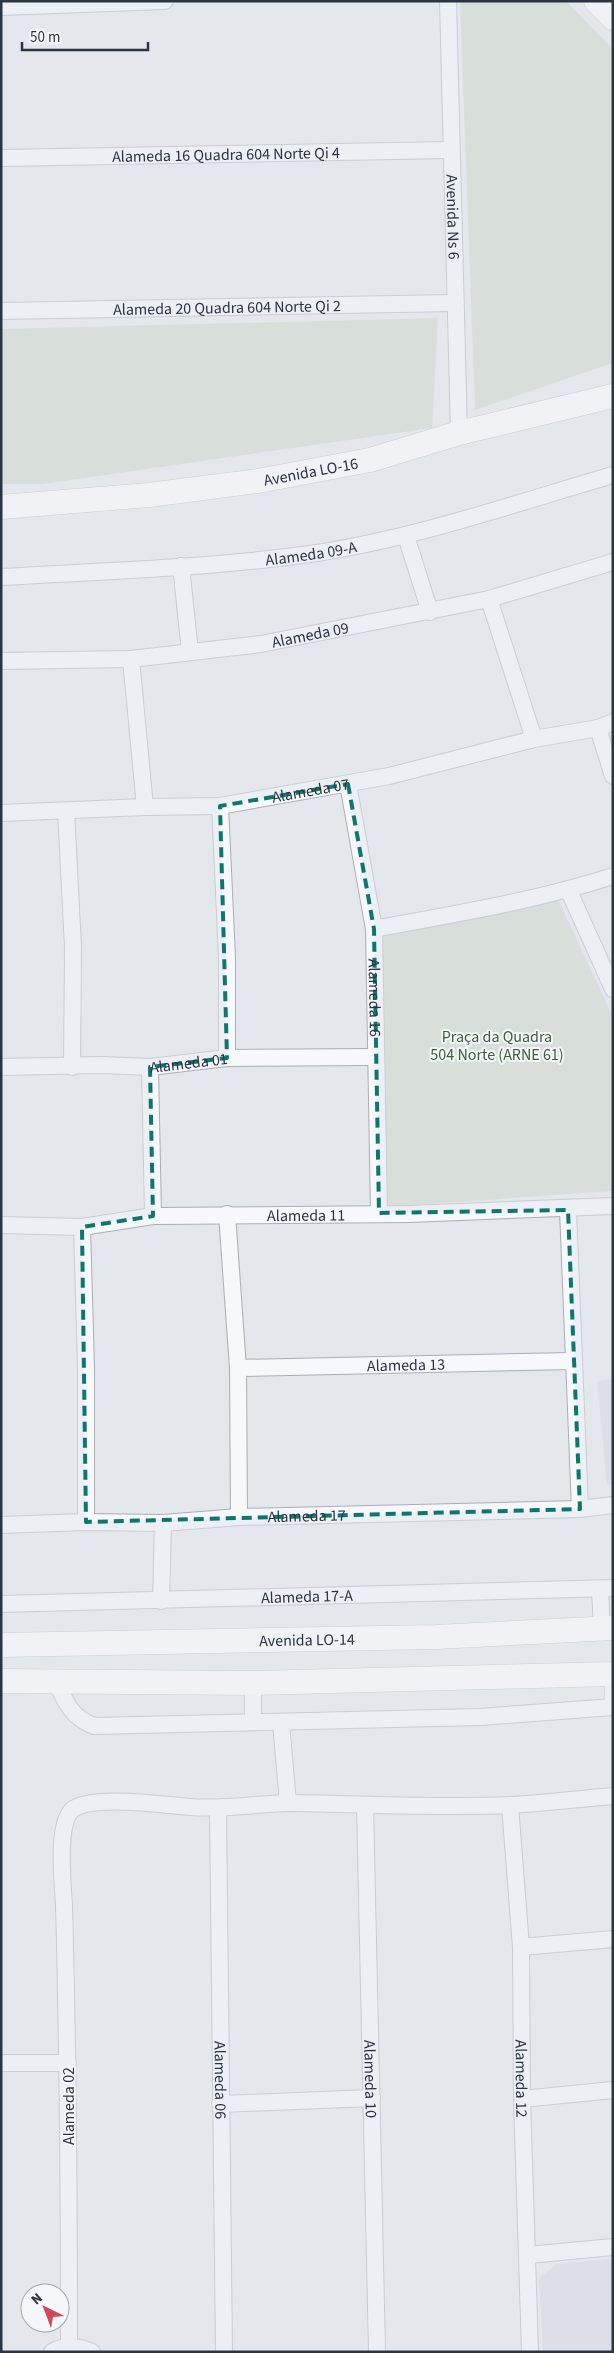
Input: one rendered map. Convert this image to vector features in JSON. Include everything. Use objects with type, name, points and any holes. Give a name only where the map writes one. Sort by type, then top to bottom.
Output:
[{"type":"street","points":[[1,7],[165,1]]},
{"type":"street","name":"Avenida Ns 6","points":[[448,1],[458,433]]},
{"type":"street","points":[[596,1],[613,18]]},
{"type":"street","name":"Alameda 16 Quadra 604 Norte Qi 4","points":[[1,158],[450,150]]},
{"type":"street","name":"Alameda 20 Quadra 604 Norte Qi 2","points":[[1,312],[454,303]]},
{"type":"street","name":"Avenida LO-16","points":[[1,507],[149,495],[258,481],[370,460],[458,433],[613,396]]},
{"type":"street","name":"Alameda 09-A","points":[[1,577],[181,566],[310,554],[406,536],[613,475]]},
{"type":"street","points":[[406,536],[430,612]]},
{"type":"street","name":"Alameda 09","points":[[1,661],[131,659],[261,644],[489,599],[613,562]]},
{"type":"street","points":[[181,566],[190,652]]},
{"type":"street","points":[[489,599],[534,739]]},
{"type":"street","points":[[131,659],[145,807]]},
{"type":"street","points":[[606,725],[613,776]]},
{"type":"street","name":"Alameda 07","points":[[1,813],[220,806],[389,776],[534,739],[606,725]]},
{"type":"street","name":"Alameda 16","points":[[348,784],[374,929],[379,1213]]},
{"type":"street","points":[[220,806],[227,957],[227,1058]]},
{"type":"street","points":[[66,811],[72,947],[72,1066]]},
{"type":"street","points":[[374,929],[475,910],[568,889],[613,876]]},
{"type":"street","points":[[568,889],[613,989]]},
{"type":"street","name":"Alameda 01","points":[[1,1067],[101,1065],[150,1067],[227,1058],[375,1057]]},
{"type":"street","points":[[150,1067],[153,1216]]},
{"type":"street","name":"Alameda 11","points":[[1,1225],[82,1226],[153,1216],[568,1210],[613,1206]]},
{"type":"street","points":[[568,1210],[580,1509]]},
{"type":"street","points":[[227,1214],[238,1368],[239,1517]]},
{"type":"street","points":[[82,1226],[86,1368],[86,1522]]},
{"type":"street","name":"Alameda 13","points":[[238,1368],[573,1361]]},
{"type":"street","name":"Alameda 17","points":[[1,1525],[86,1522],[164,1523],[239,1517],[580,1509],[613,1504]]},
{"type":"street","points":[[161,1601],[164,1523]]},
{"type":"street","points":[[606,1589],[607,1628]]},
{"type":"street","name":"Alameda 17-A","points":[[1,1604],[606,1589]]},
{"type":"street","name":"Avenida LO-14","points":[[1,1645],[436,1637],[607,1628]]},
{"type":"street","points":[[1,1681],[253,1683],[612,1674]]},
{"type":"street","points":[[56,1681],[70,1709],[81,1721],[94,1726],[253,1721],[281,1723],[480,1716],[611,1707]]},
{"type":"street","points":[[253,1683],[253,1721]]},
{"type":"street","points":[[281,1723],[288,1803]]},
{"type":"street","points":[[218,1809],[288,1803],[365,1805],[510,1804],[613,1796]]},
{"type":"street","name":"Alameda 02","points":[[69,2346],[68,2063],[62,1865],[63,1840],[69,1814],[74,1808],[82,1805],[112,1801],[218,1809]]},
{"type":"street","name":"Alameda 12","points":[[510,1804],[521,1946],[522,2099],[530,2352]]},
{"type":"street","name":"Alameda 10","points":[[365,1805],[377,2352]]},
{"type":"street","name":"Alameda 06","points":[[218,1809],[224,2352]]},
{"type":"street","points":[[521,1946],[613,1939]]},
{"type":"street","points":[[1,2063],[68,2063]]},
{"type":"street","points":[[522,2099],[613,2090]]},
{"type":"street","points":[[220,2104],[372,2098]]},
{"type":"street","points":[[528,2255],[613,2247]]},
{"type":"street","points":[[52,2352],[69,2346],[83,2347],[92,2352]]},
{"type":"lane","points":[[611,1707],[612,1674]]},
{"type":"highlighted area","points":[[348,784],[374,929],[379,1213],[568,1210],[580,1509],[86,1522],[82,1227],[153,1216],[150,1067],[227,1058],[220,806]]},
{"type":"shaded area","points":[[613,1379],[613,1484],[607,1485],[597,1381]]},
{"type":"shaded area","points":[[613,2259],[613,2352],[543,2352],[539,2278],[557,2264]]},
{"type":"green space","points":[[460,1],[566,1],[613,49],[613,363],[475,410]]},
{"type":"green space","points":[[438,318],[432,428],[43,484],[1,484],[1,329]]},
{"type":"green space","name":"Praça da Quadra 504 Norte (ARNE 61)","points":[[558,899],[613,1017],[613,1191],[385,1207],[379,936]]}]
